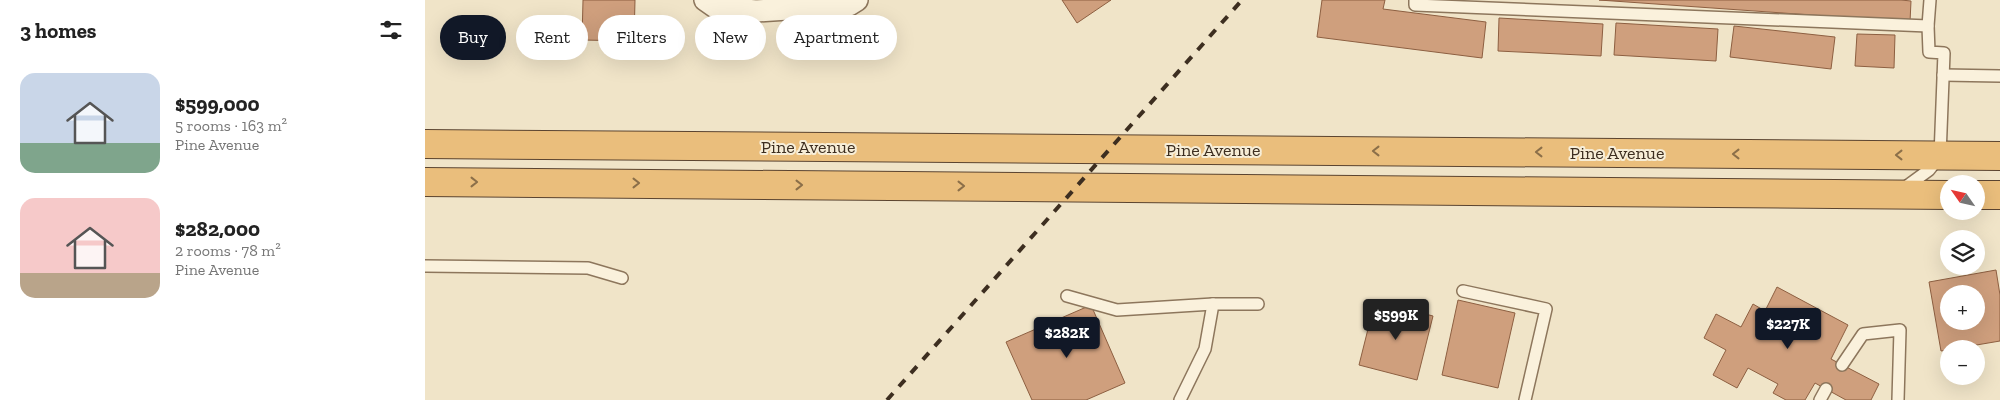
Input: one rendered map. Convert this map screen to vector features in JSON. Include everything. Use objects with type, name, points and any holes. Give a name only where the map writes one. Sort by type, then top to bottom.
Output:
[{"type":"highway","name":"Pine Avenue","points":[[425,144],[2000,156]]},
{"type":"highway","points":[[425,182],[1940,195]]},
{"type":"highway","points":[[1985,195],[2000,195]]},
{"type":"street","points":[[705,0],[715,6],[756,11],[849,5],[857,0]]},
{"type":"lane","points":[[1415,0],[1415,5],[1928,26]]},
{"type":"lane","points":[[1895,194],[1929,170],[1940,156],[1945,53],[1929,52],[1930,0]]},
{"type":"lane","points":[[1943,75],[2000,76]]},
{"type":"lane","points":[[425,266],[588,268],[622,278]]},
{"type":"lane","points":[[1463,291],[1546,309],[1525,400]]},
{"type":"lane","points":[[1067,296],[1117,310],[1213,304],[1258,304]]},
{"type":"lane","points":[[1181,400],[1205,349],[1213,304]]},
{"type":"lane","points":[[1842,365],[1863,334],[1900,330],[1898,400]]},
{"type":"lane","points":[[1819,400],[1826,389]]},
{"type":"building","points":[[583,0],[635,0],[635,15],[598,15],[598,40],[588,40],[588,15],[583,15]]},
{"type":"building","points":[[1062,0],[1111,0],[1077,23]]},
{"type":"building","points":[[1322,0],[1385,0],[1383,9],[1486,22],[1482,58],[1317,37]]},
{"type":"building","points":[[1599,0],[1901,0],[1911,1],[1910,22]]},
{"type":"building","points":[[1499,18],[1603,24],[1601,56],[1498,51]]},
{"type":"building","points":[[1616,23],[1718,29],[1716,61],[1614,55]]},
{"type":"building","points":[[1734,26],[1835,37],[1831,69],[1730,57]]},
{"type":"building","points":[[1857,34],[1895,35],[1894,68],[1855,66]]},
{"type":"building","points":[[1996,270],[2000,295],[2000,341],[1985,344],[1985,340],[1940,340],[1940,345],[1929,282],[1968,275],[1985,275],[1985,272]]},
{"type":"building","points":[[1777,287],[1848,325],[1831,359],[1879,384],[1871,400],[1846,400],[1815,383],[1805,400],[1786,400],[1773,393],[1778,384],[1748,368],[1737,388],[1713,375],[1726,350],[1704,338],[1716,314],[1741,327],[1753,304],[1765,311]]},
{"type":"building","points":[[1458,300],[1515,313],[1498,388],[1442,375]]},
{"type":"building","points":[[1375,301],[1433,316],[1417,380],[1359,365]]},
{"type":"building","points":[[1091,305],[1125,383],[1086,400],[1032,400],[1006,342]]},
{"type":"railway","points":[[887,400],[1242,0]]}]
